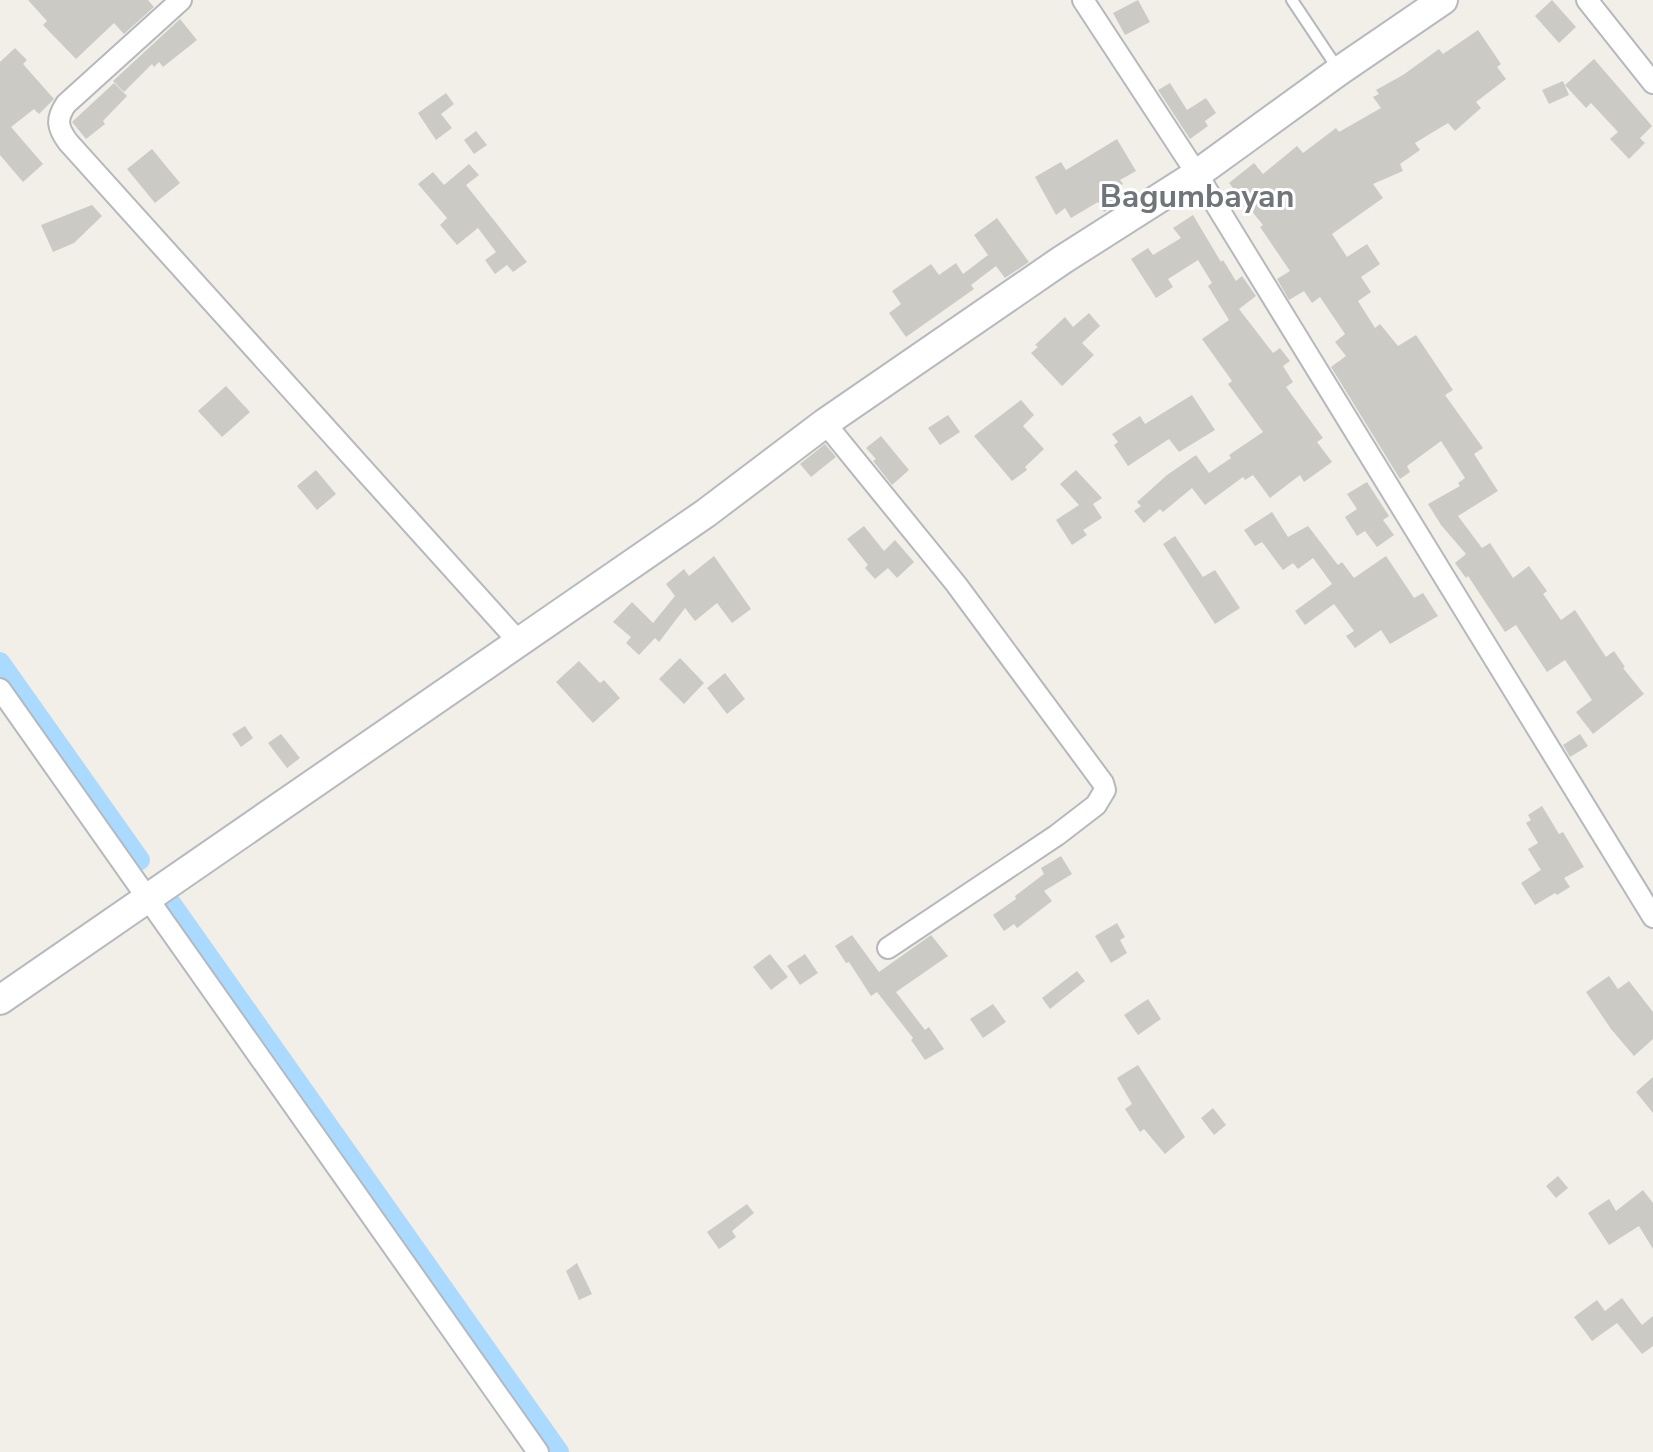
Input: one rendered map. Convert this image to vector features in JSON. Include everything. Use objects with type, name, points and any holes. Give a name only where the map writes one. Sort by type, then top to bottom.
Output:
[{"type":"main road","points":[[0,1000],[706,513],[825,423],[1062,260],[1197,174],[1443,0]]},
{"type":"street","points":[[181,0],[66,104],[58,118],[58,128],[519,642]]},
{"type":"street","points":[[1083,0],[1197,174],[1653,917]]},
{"type":"street","points":[[1587,0],[1653,83]]},
{"type":"street","points":[[825,423],[956,584],[1103,783],[1105,790],[1096,805],[1057,835],[888,948]]},
{"type":"street","points":[[0,689],[538,1452]]},
{"type":"lane","points":[[1292,0],[1339,71]]},
{"type":"building","points":[[28,0],[148,0],[154,7],[124,34],[114,23],[76,59],[43,25],[47,21]]},
{"type":"building","points":[[1138,0],[1150,22],[1125,35],[1113,13]]},
{"type":"building","points":[[1552,0],[1576,27],[1559,43],[1535,16]]},
{"type":"building","points":[[180,19],[197,40],[163,67],[159,62],[154,67],[152,64],[124,92],[113,81]]},
{"type":"building","points":[[1478,30],[1501,64],[1497,67],[1506,79],[1476,102],[1481,108],[1455,131],[1448,123],[1415,143],[1420,150],[1400,164],[1403,171],[1373,184],[1383,198],[1332,234],[1347,257],[1367,244],[1380,264],[1361,277],[1371,292],[1358,301],[1375,328],[1380,324],[1398,346],[1416,335],[1453,390],[1445,395],[1483,448],[1474,454],[1498,491],[1458,516],[1482,548],[1490,543],[1513,578],[1529,566],[1547,591],[1543,594],[1561,620],[1575,610],[1606,657],[1614,651],[1644,694],[1593,734],[1576,712],[1592,700],[1565,660],[1547,672],[1516,625],[1505,632],[1468,576],[1466,578],[1455,563],[1466,554],[1428,504],[1460,486],[1458,483],[1465,478],[1441,441],[1407,466],[1410,472],[1400,479],[1331,367],[1346,356],[1335,342],[1345,334],[1320,297],[1312,303],[1304,291],[1289,300],[1277,279],[1290,271],[1260,227],[1263,225],[1229,183],[1254,163],[1263,174],[1297,146],[1303,153],[1336,128],[1339,132],[1381,108],[1373,97],[1379,94],[1376,90],[1439,49],[1443,54]]},
{"type":"building","points":[[15,48],[27,60],[23,64],[54,99],[39,114],[34,109],[11,127],[43,164],[23,182],[0,155],[0,62]]},
{"type":"building","points":[[1594,59],[1652,126],[1640,138],[1645,143],[1629,159],[1610,139],[1618,132],[1591,103],[1586,108],[1565,85]]},
{"type":"building","points":[[1563,81],[1569,95],[1549,104],[1542,90]]},
{"type":"building","points":[[114,83],[127,96],[103,121],[105,124],[86,139],[72,122]]},
{"type":"building","points":[[1170,83],[1187,110],[1206,98],[1216,113],[1205,121],[1208,126],[1190,139],[1158,90]]},
{"type":"building","points":[[446,93],[454,104],[441,114],[452,128],[436,140],[418,113]]},
{"type":"building","points":[[476,131],[487,145],[474,154],[464,140]]},
{"type":"building","points":[[1117,139],[1136,171],[1120,180],[1123,184],[1111,191],[1118,203],[1104,212],[1098,202],[1071,218],[1065,208],[1056,215],[1035,177],[1061,162],[1066,170]]},
{"type":"building","points":[[152,149],[180,183],[155,203],[127,169]]},
{"type":"building","points":[[469,164],[479,175],[466,185],[527,262],[513,272],[507,265],[495,274],[485,260],[496,252],[478,228],[457,245],[440,225],[447,218],[418,184],[433,172],[444,185]]},
{"type":"building","points":[[92,205],[102,216],[74,243],[53,252],[41,225]]},
{"type":"building","points":[[1193,215],[1221,262],[1223,260],[1236,281],[1242,276],[1256,296],[1239,309],[1273,353],[1280,348],[1290,361],[1283,366],[1293,382],[1286,387],[1323,438],[1317,442],[1332,462],[1304,482],[1300,475],[1270,498],[1253,475],[1245,480],[1243,477],[1205,505],[1192,488],[1144,523],[1134,511],[1141,506],[1137,502],[1167,475],[1196,455],[1209,473],[1263,432],[1228,384],[1232,381],[1202,339],[1229,320],[1208,286],[1212,283],[1198,260],[1168,279],[1173,287],[1156,298],[1131,259],[1148,248],[1153,255],[1181,238],[1173,228]]},
{"type":"building","points":[[997,218],[1029,262],[1005,278],[996,266],[971,285],[974,289],[906,337],[889,313],[901,304],[892,291],[931,264],[939,275],[956,263],[963,274],[988,255],[974,235]]},
{"type":"building","points":[[1089,313],[1100,326],[1082,343],[1094,355],[1062,386],[1031,353],[1038,347],[1035,345],[1065,317],[1073,327]]},
{"type":"building","points":[[226,386],[250,412],[222,437],[198,411]]},
{"type":"building","points":[[1192,395],[1215,430],[1179,452],[1169,439],[1128,466],[1114,445],[1118,442],[1112,434],[1140,416],[1145,424]]},
{"type":"building","points":[[1021,400],[1034,415],[1023,426],[1044,449],[1025,467],[1027,470],[1012,481],[974,436]]},
{"type":"building","points":[[948,415],[960,432],[940,445],[928,428]]},
{"type":"building","points":[[881,436],[909,470],[892,485],[866,448]]},
{"type":"building","points":[[825,444],[836,457],[811,477],[800,464]]},
{"type":"building","points":[[316,470],[336,494],[317,510],[297,486]]},
{"type":"building","points":[[1076,470],[1102,498],[1093,504],[1102,518],[1083,530],[1087,535],[1072,545],[1056,520],[1079,505],[1060,484]]},
{"type":"building","points":[[1367,482],[1389,516],[1383,520],[1394,535],[1377,547],[1365,531],[1357,536],[1345,517],[1357,509],[1347,494]]},
{"type":"building","points":[[1272,512],[1288,537],[1308,526],[1338,565],[1342,562],[1354,578],[1386,556],[1414,598],[1423,593],[1438,616],[1390,644],[1381,630],[1355,648],[1346,636],[1354,631],[1334,604],[1305,625],[1295,611],[1332,584],[1313,558],[1298,569],[1293,563],[1283,570],[1262,542],[1255,546],[1244,530]]},
{"type":"building","points":[[864,526],[884,551],[895,540],[914,562],[897,578],[888,568],[875,579],[847,539]]},
{"type":"building","points":[[1175,536],[1203,577],[1215,570],[1240,608],[1215,624],[1163,544]]},
{"type":"building","points":[[714,556],[751,609],[732,623],[717,603],[695,621],[685,608],[659,642],[655,638],[639,655],[626,643],[631,637],[613,622],[632,602],[653,623],[675,596],[666,584],[684,569],[689,576]]},
{"type":"building","points":[[680,658],[704,683],[684,704],[659,679]]},
{"type":"building","points":[[579,661],[600,683],[604,680],[620,698],[593,723],[556,682]]},
{"type":"building","points":[[725,673],[745,699],[727,714],[707,688]]},
{"type":"building","points":[[245,726],[253,738],[241,747],[232,734]]},
{"type":"building","points":[[281,734],[300,758],[287,768],[268,743]]},
{"type":"building","points":[[1580,734],[1588,746],[1570,757],[1563,745]]},
{"type":"building","points":[[1542,806],[1559,834],[1563,832],[1584,867],[1564,878],[1570,887],[1535,905],[1521,883],[1541,870],[1528,849],[1538,843],[1526,823],[1531,820],[1528,815]]},
{"type":"building","points":[[1061,856],[1072,874],[1044,891],[1052,901],[1017,928],[1014,924],[1004,931],[993,915],[1044,874],[1041,868]]},
{"type":"building","points":[[1117,923],[1125,937],[1120,940],[1127,953],[1111,963],[1095,936]]},
{"type":"building","points":[[852,935],[879,972],[931,935],[948,956],[896,992],[925,1030],[929,1027],[944,1049],[925,1060],[911,1040],[913,1038],[877,992],[871,996],[835,946]]},
{"type":"building","points":[[770,954],[788,977],[771,990],[753,967]]},
{"type":"building","points":[[805,954],[818,973],[800,985],[787,966]]},
{"type":"building","points":[[1077,971],[1085,981],[1050,1009],[1042,998]]},
{"type":"building","points":[[1609,976],[1618,989],[1629,981],[1653,1012],[1653,1039],[1634,1056],[1586,992]]},
{"type":"building","points":[[1148,999],[1161,1019],[1138,1035],[1124,1015]]},
{"type":"building","points":[[993,1004],[1006,1022],[983,1038],[970,1019]]},
{"type":"building","points":[[1138,1065],[1185,1137],[1165,1154],[1144,1129],[1140,1132],[1125,1109],[1132,1104],[1117,1078]]},
{"type":"building","points":[[1653,1077],[1653,1113],[1636,1092]]},
{"type":"building","points":[[1213,1108],[1226,1125],[1214,1135],[1201,1118]]},
{"type":"building","points":[[1558,1176],[1568,1188],[1556,1198],[1546,1186]]},
{"type":"building","points":[[1643,1190],[1653,1203],[1653,1249],[1639,1226],[1609,1245],[1588,1213],[1609,1199],[1616,1211]]},
{"type":"building","points":[[747,1204],[754,1213],[732,1231],[736,1237],[719,1249],[707,1232]]},
{"type":"building","points":[[577,1263],[592,1294],[579,1300],[566,1271]]},
{"type":"building","points":[[1622,1298],[1642,1325],[1653,1316],[1653,1346],[1642,1354],[1617,1323],[1592,1341],[1574,1317],[1597,1300],[1605,1311]]},
{"type":"waterway","points":[[0,662],[140,860]]},
{"type":"waterway","points":[[171,903],[559,1452]]},
{"type":"district","name":"Bagumbayan","points":[[1197,196]]}]
